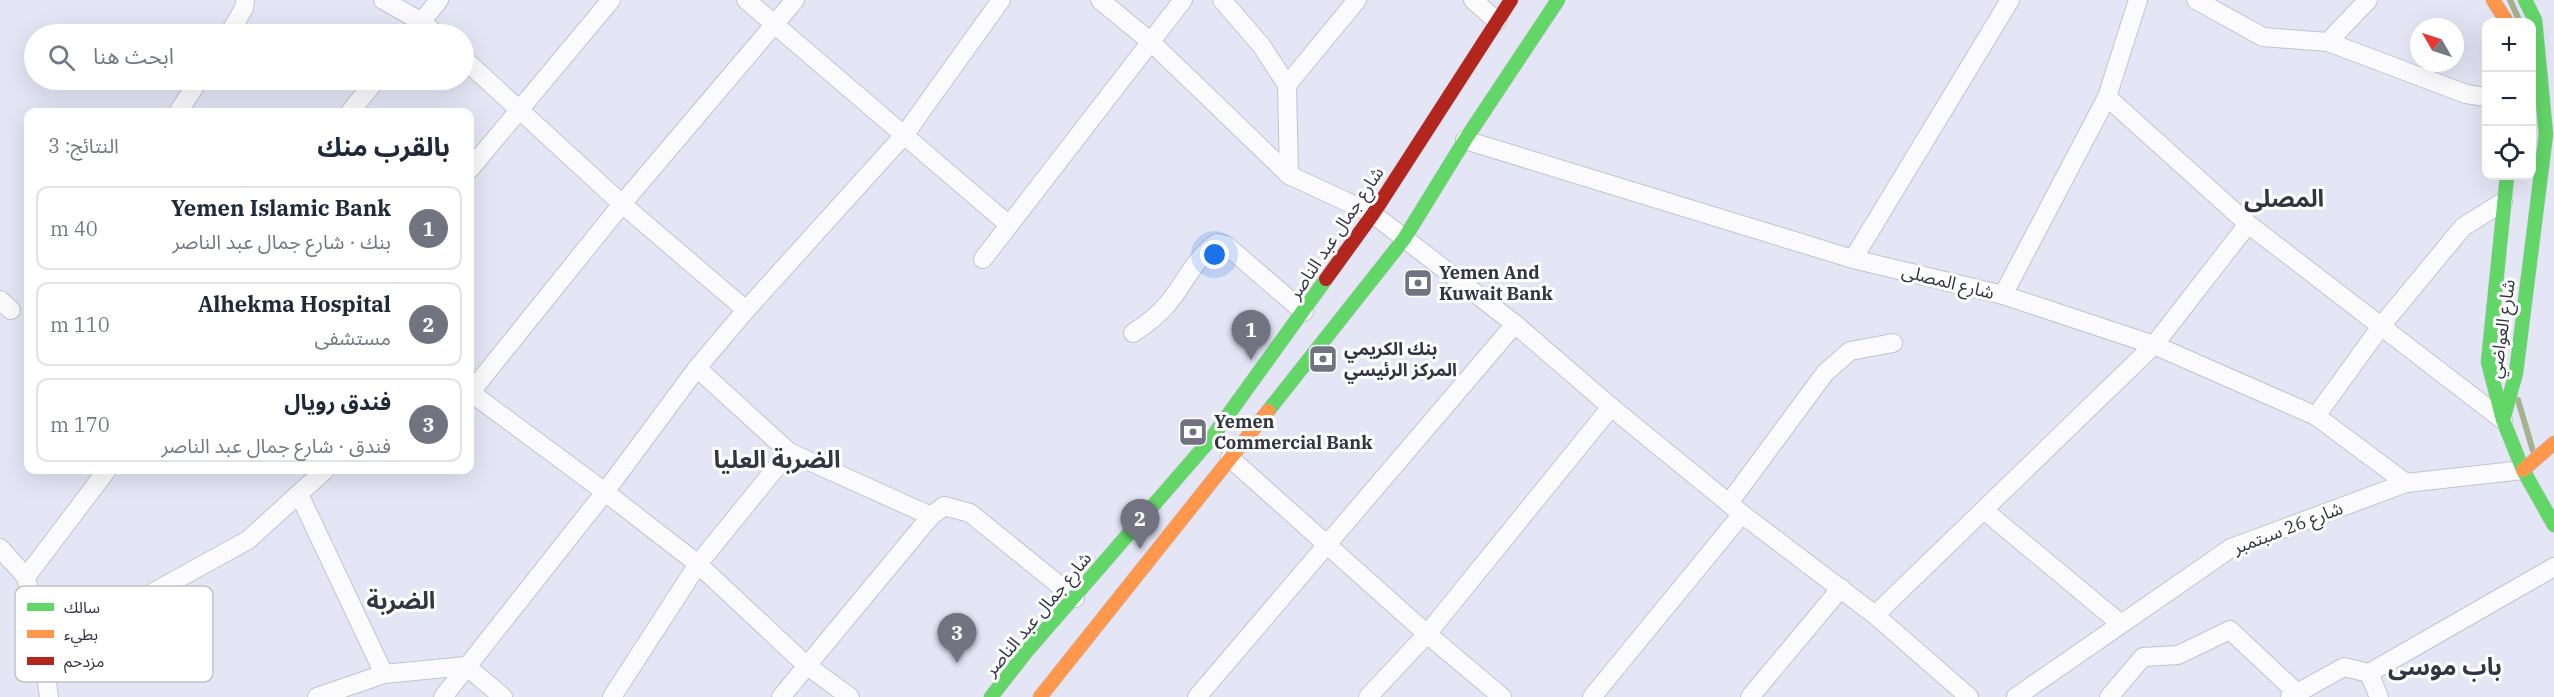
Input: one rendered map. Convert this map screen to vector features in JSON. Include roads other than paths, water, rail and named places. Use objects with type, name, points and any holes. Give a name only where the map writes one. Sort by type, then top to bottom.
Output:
[{"type":"main road","name":"شارع جمال عبد الناصر","points":[[991,697],[1027,651],[1210,440],[1373,214],[1511,0]]},
{"type":"main road","points":[[1049,694],[1230,458],[1404,239],[1465,140],[1558,0]]},
{"type":"main road","points":[[2493,0],[2504,18]]},
{"type":"main road","name":"شارع العواضي","points":[[2503,420],[2516,373],[2546,134],[2535,20],[2525,0]]},
{"type":"main road","name":"شارع العواضي","points":[[2503,420],[2488,362],[2506,180]]},
{"type":"main road","points":[[2503,420],[2523,470],[2554,525]]},
{"type":"main road","points":[[2523,470],[2554,443]]},
{"type":"street","points":[[235,24],[244,8],[245,0]]},
{"type":"street","points":[[383,0],[412,24]]},
{"type":"street","points":[[420,24],[439,0]]},
{"type":"street","points":[[474,164],[611,0]]},
{"type":"street","points":[[746,0],[1009,225]]},
{"type":"street","points":[[474,387],[622,204],[795,0]]},
{"type":"street","points":[[443,697],[605,492],[697,368],[904,134],[1001,0]]},
{"type":"street","points":[[1100,0],[1152,42],[1289,176],[1373,214],[1515,324],[1735,509],[1875,615],[1969,697]]},
{"type":"street","points":[[984,259],[1183,0]]},
{"type":"street","points":[[1222,0],[1261,45],[1287,85],[1289,176]]},
{"type":"street","points":[[1287,85],[1357,0]]},
{"type":"street","points":[[1473,0],[1497,21]]},
{"type":"street","points":[[1853,259],[2010,0]]},
{"type":"street","points":[[2002,295],[2107,97],[2138,0]]},
{"type":"street","points":[[2328,42],[2368,0]]},
{"type":"street","points":[[2199,1],[2263,37],[2328,42],[2466,94],[2482,96]]},
{"type":"street","points":[[474,68],[622,204],[746,310]]},
{"type":"street","points":[[181,108],[193,90]]},
{"type":"street","points":[[353,108],[368,90]]},
{"type":"street","points":[[2107,97],[2248,225],[2382,325],[2503,420]]},
{"type":"street","name":"شارع المصلى","points":[[1465,140],[1853,259],[2002,295],[2154,345],[2316,416],[2406,483]]},
{"type":"street","points":[[2316,416],[2382,325],[2463,227],[2503,202]]},
{"type":"street","points":[[1875,615],[2154,345],[2248,225]]},
{"type":"street","points":[[1133,333],[1151,321],[1169,303],[1208,249],[1217,243],[1226,245],[1304,312]]},
{"type":"street","points":[[1197,697],[1515,324]]},
{"type":"street","points":[[1592,697],[1735,509],[1825,373],[1850,351],[1893,343]]},
{"type":"street","points":[[697,368],[789,452],[931,516]]},
{"type":"street","points":[[474,395],[698,564],[806,665],[850,697]]},
{"type":"street","points":[[1368,697],[1427,634],[1611,407]]},
{"type":"street","points":[[612,697],[698,564],[789,452]]},
{"type":"street","points":[[1230,458],[1427,634],[1502,697]]},
{"type":"street","name":"شارع 26 سبتمبر","points":[[2016,697],[2231,548],[2406,483],[2523,470]]},
{"type":"street","points":[[26,577],[104,474]]},
{"type":"street","points":[[165,586],[248,540],[320,474]]},
{"type":"street","points":[[298,494],[384,674]]},
{"type":"street","points":[[781,697],[931,516],[944,506],[970,513],[1075,598]]},
{"type":"street","points":[[1985,511],[2121,624]]},
{"type":"street","points":[[0,549],[26,577],[28,586]]},
{"type":"street","points":[[2109,697],[2143,657],[2178,655],[2230,630],[2293,695],[2344,667],[2369,673],[2554,567]]},
{"type":"street","points":[[1750,697],[1840,588]]},
{"type":"street","points":[[317,697],[363,689],[384,674],[466,666],[503,697]]},
{"type":"street","points":[[2369,673],[2379,697]]},
{"type":"street","points":[[47,682],[49,697]]},
{"type":"waterway","points":[[2510,0],[2518,18]]},
{"type":"waterway","points":[[2518,400],[2533,451]]},
{"type":"place","name":"Yemen And Kuwait Bank","points":[[1418,283]]},
{"type":"place","name":"بنك الكريمي المركز الرئيسي","points":[[1323,359]]},
{"type":"place","name":"Yemen Islamic Bank","points":[[1251,360]]},
{"type":"place","name":"Yemen Commercial Bank","points":[[1193,432]]},
{"type":"place","name":"Alhekma Hospital","points":[[1140,549]]},
{"type":"place","name":"فندق رويال","points":[[957,663]]},
{"type":"district","name":"المصلى","points":[[2284,199]]},
{"type":"district","name":"الضربة العليا","points":[[777,460]]},
{"type":"district","name":"الضربة","points":[[401,601]]},
{"type":"district","name":"باب موسى","points":[[2445,667]]}]
